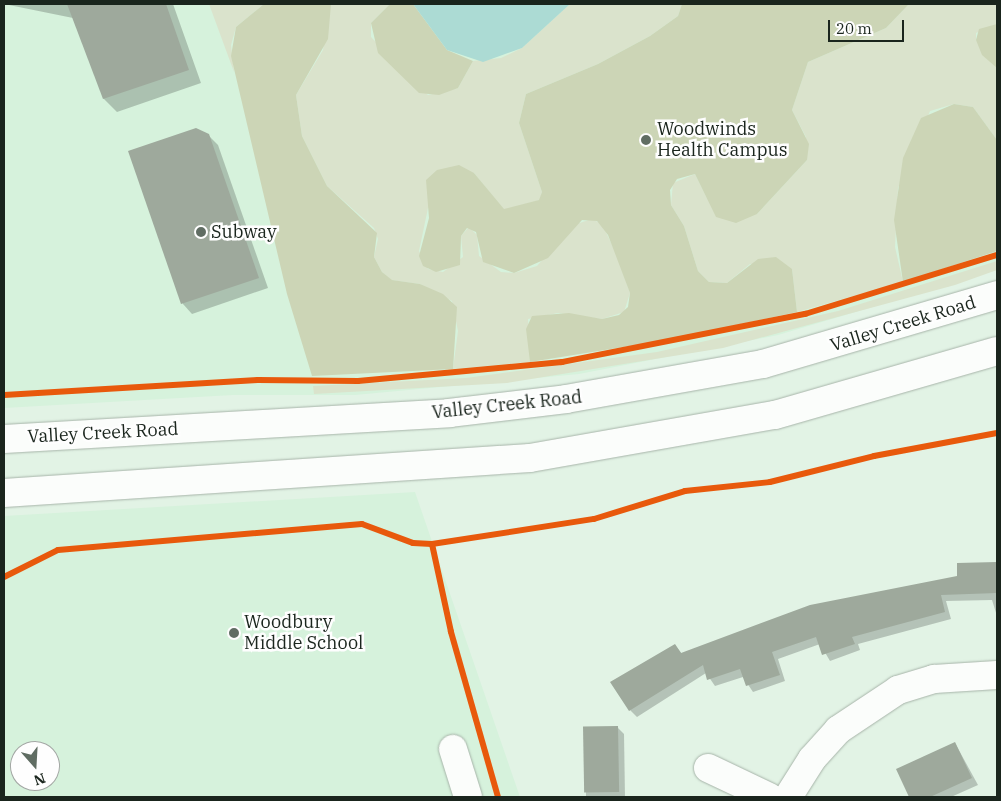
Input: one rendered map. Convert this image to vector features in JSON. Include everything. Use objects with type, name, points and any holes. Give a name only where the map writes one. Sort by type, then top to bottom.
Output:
[{"type":"main road","name":"Valley Creek Road","points":[[4,439],[449,413],[566,400],[763,364],[997,295]]},
{"type":"main road","points":[[4,493],[530,458],[775,414],[997,351]]},
{"type":"main road","points":[[788,797],[812,758],[838,730],[890,695],[934,679],[997,675]]},
{"type":"main road","points":[[453,749],[468,797]]},
{"type":"main road","points":[[708,768],[769,797]]},
{"type":"path","points":[[370,797],[376,797]]},
{"type":"shaded area","name":"Woodwinds Health Campus","points":[[4,4],[997,4],[997,270],[778,335],[579,374],[355,395],[233,395],[4,408]]},
{"type":"shaded area","points":[[209,4],[264,4],[236,27],[231,45],[234,72]]},
{"type":"shaded area","points":[[264,4],[331,4],[328,39],[296,95],[302,136],[327,186],[377,233],[374,257],[382,272],[392,280],[420,284],[443,294],[457,307],[453,369],[312,376],[287,294],[231,56],[236,27]]},
{"type":"shaded area","points":[[330,4],[390,4],[371,23],[371,37],[428,95],[458,88],[473,61],[501,58],[522,48],[570,4],[682,4],[678,16],[650,36],[598,64],[526,94],[519,123],[542,192],[540,200],[504,210],[474,173],[428,208],[419,251],[428,269],[443,272],[463,257],[461,236],[469,227],[477,235],[479,256],[501,272],[514,273],[537,266],[573,225],[592,219],[602,224],[618,257],[630,293],[624,312],[602,319],[558,313],[528,319],[530,362],[453,369],[458,331],[452,301],[420,284],[391,280],[382,272],[374,257],[378,239],[374,228],[327,186],[302,136],[296,95],[323,50]]},
{"type":"shaded area","points":[[390,4],[413,4],[447,50],[473,61],[458,88],[439,95],[419,93],[378,53],[371,23]]},
{"type":"shaded area","points":[[682,4],[909,4],[886,28],[808,62],[792,110],[809,144],[807,160],[757,214],[736,223],[716,217],[695,174],[677,179],[670,190],[671,205],[684,226],[698,271],[709,282],[727,283],[758,259],[776,257],[792,269],[797,312],[667,340],[530,362],[526,329],[532,316],[569,313],[602,319],[619,315],[628,307],[630,293],[608,235],[597,221],[582,220],[548,258],[514,273],[483,262],[476,232],[467,228],[461,236],[460,265],[436,272],[423,266],[419,256],[429,218],[426,180],[437,170],[459,165],[474,173],[504,209],[539,200],[542,192],[519,123],[526,94],[598,64],[650,36],[678,16]]},
{"type":"shaded area","points":[[909,4],[997,4],[997,24],[976,33],[976,40],[997,68],[997,140],[973,107],[954,104],[930,111],[898,188],[895,247],[903,282],[797,312],[792,269],[750,264],[727,283],[709,282],[698,271],[684,226],[671,205],[673,183],[695,174],[707,198],[757,214],[807,160],[806,137],[792,110],[808,62],[886,28]]},
{"type":"shaded area","points":[[997,24],[997,68],[982,55],[976,40],[979,29]]},
{"type":"shaded area","points":[[954,104],[973,107],[997,140],[997,251],[903,282],[894,220],[903,158],[921,118]]},
{"type":"shaded area","points":[[997,261],[997,270],[955,285],[723,348],[507,383],[314,394],[313,386],[466,378],[657,352],[838,311]]},
{"type":"shaded area","name":"Woodbury Middle School","points":[[415,492],[520,797],[4,797],[4,516]]},
{"type":"water","points":[[413,4],[570,4],[522,48],[483,62],[447,50]]},
{"type":"building","points":[[67,4],[166,4],[189,70],[103,99]]},
{"type":"building","points":[[196,128],[209,134],[259,278],[181,304],[128,151]]},
{"type":"building","points":[[997,562],[997,593],[941,595],[945,612],[852,637],[855,644],[822,655],[816,637],[772,652],[780,675],[746,686],[740,669],[707,680],[703,665],[629,711],[610,682],[675,644],[681,653],[810,605],[957,576],[957,563]]},
{"type":"building","points":[[618,726],[619,792],[584,793],[583,727]]},
{"type":"building","points":[[955,742],[972,778],[930,797],[909,797],[896,769]]},
{"type":"cycle path","points":[[4,395],[258,380],[358,381],[562,362],[805,314],[997,255]]},
{"type":"cycle path","points":[[4,577],[58,550],[362,524],[413,543],[432,544],[594,519],[685,491],[770,482],[874,456],[997,433]]},
{"type":"cycle path","points":[[432,544],[451,632],[498,797]]},
{"type":"place","name":"Woodwinds Health Campus","points":[[646,140]]},
{"type":"place","name":"Subway","points":[[201,232]]},
{"type":"place","name":"Woodbury Middle School","points":[[234,633]]}]
